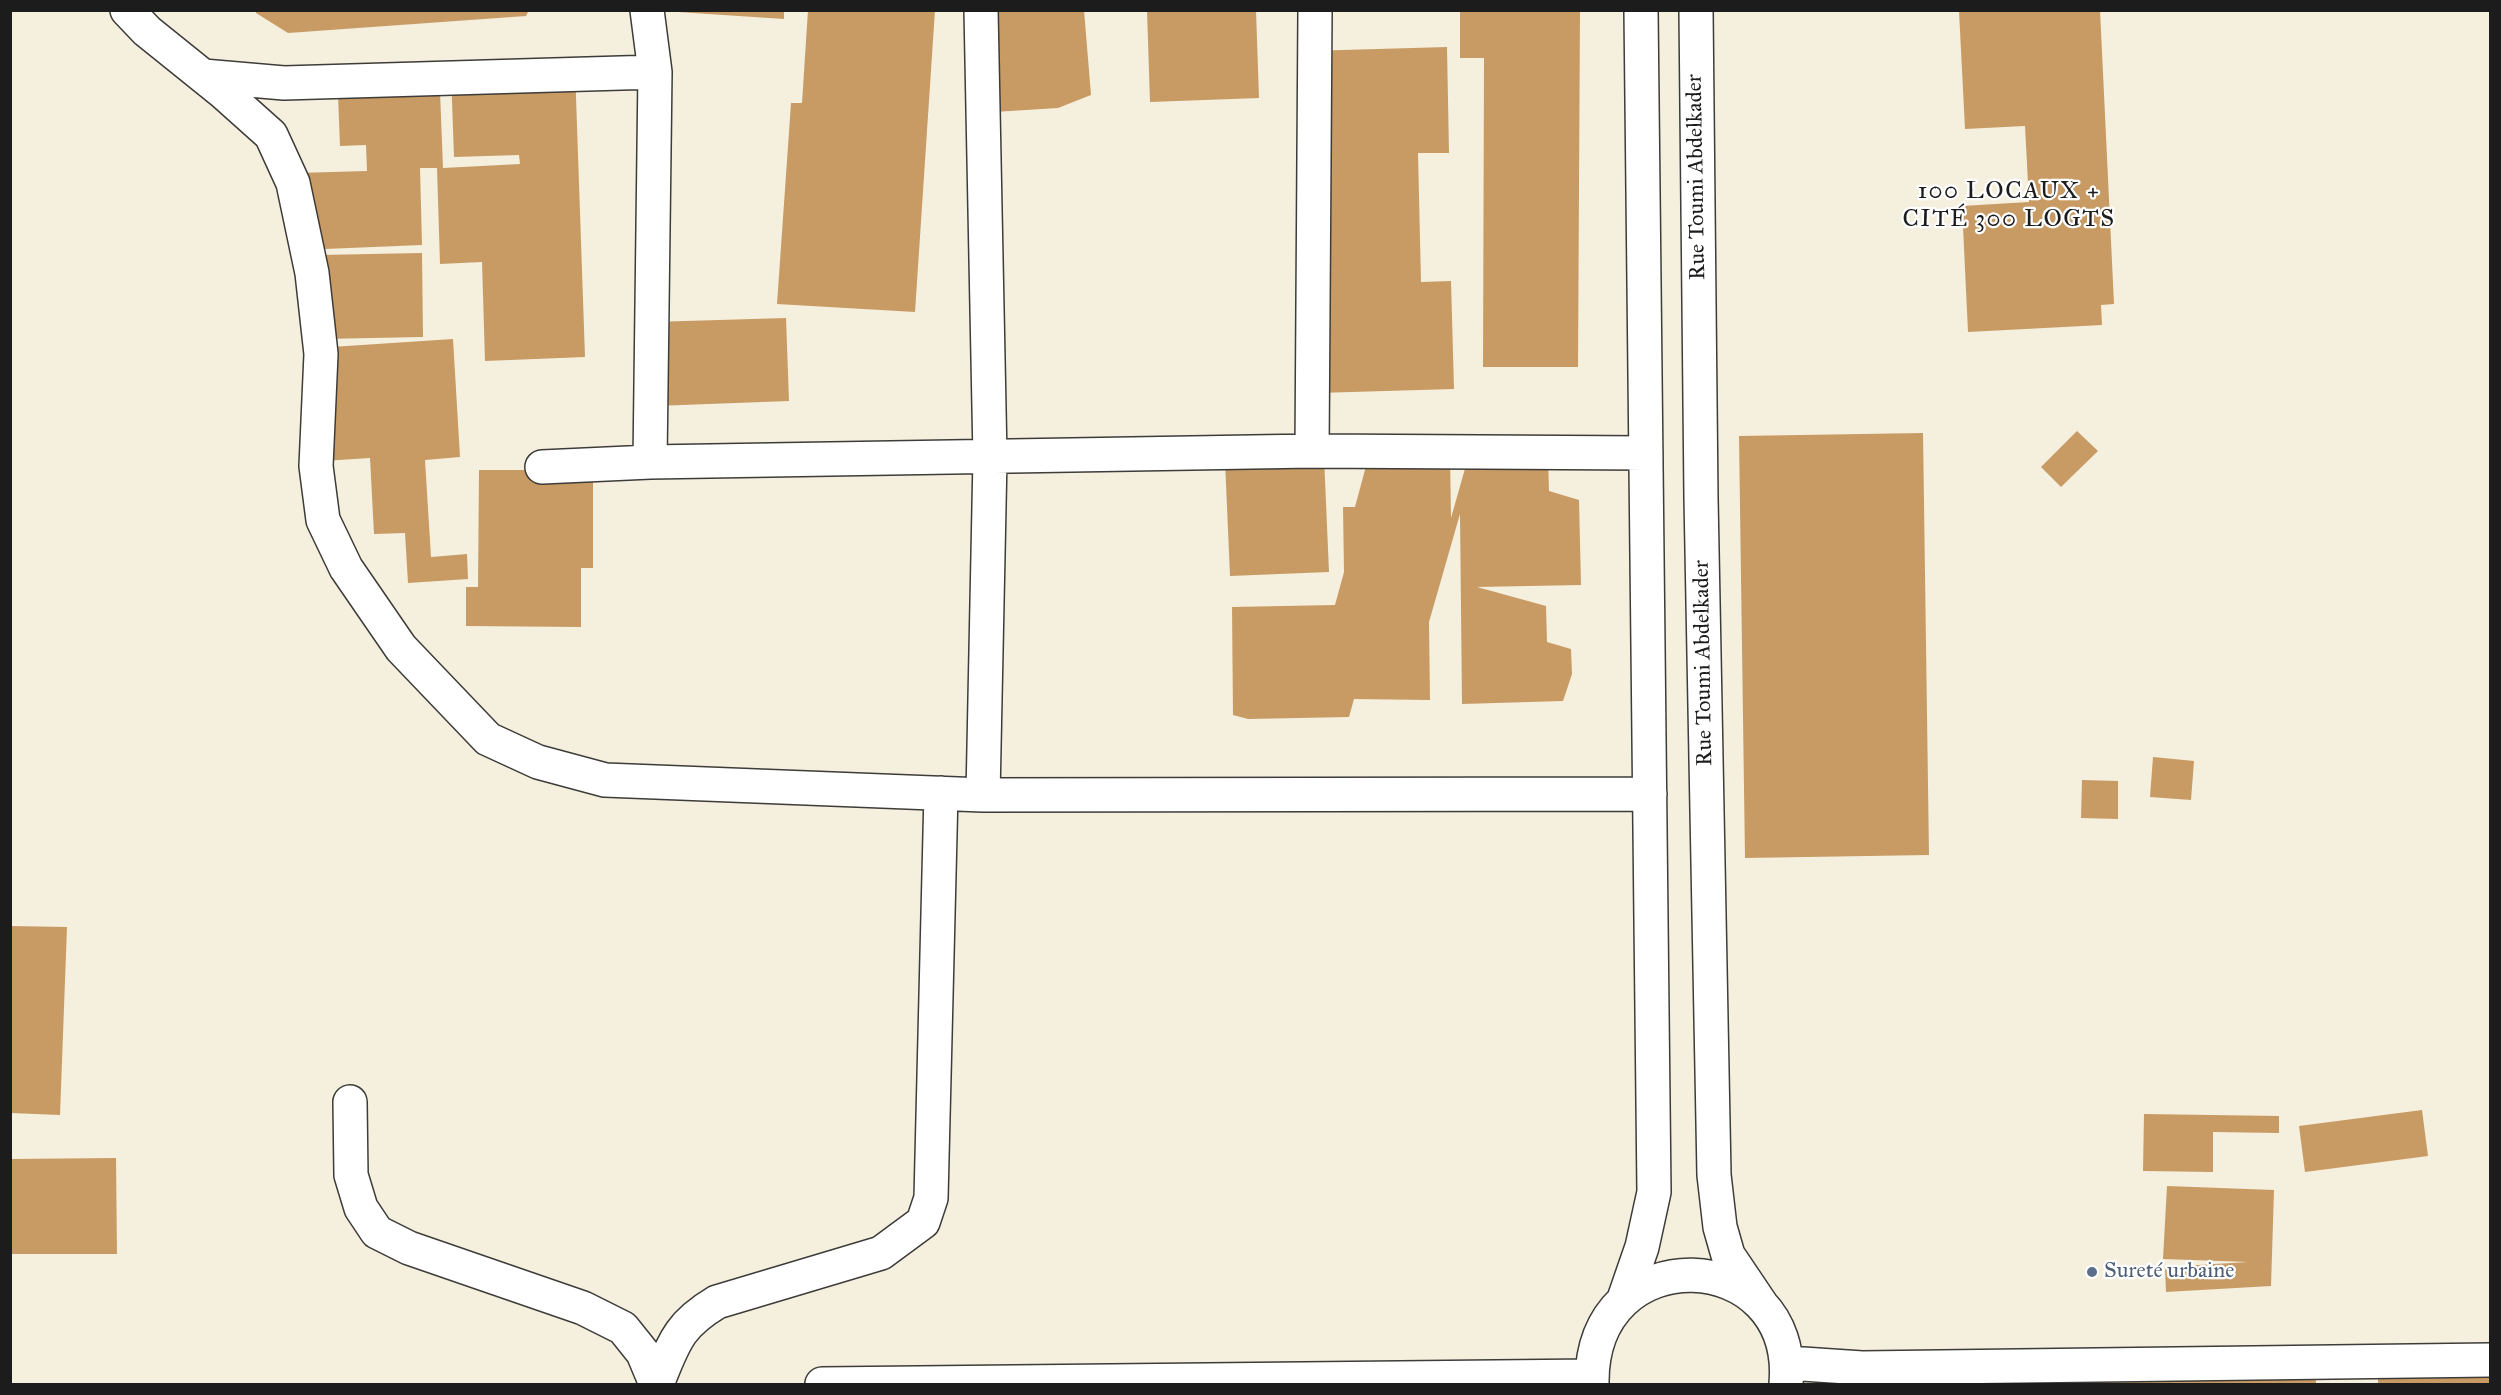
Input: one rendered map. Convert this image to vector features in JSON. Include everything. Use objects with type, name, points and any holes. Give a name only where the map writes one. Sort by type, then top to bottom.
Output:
[{"type":"street","points":[[127,10],[147,31],[271,135],[293,183],[312,273],[321,354],[316,466],[323,520],[346,568],[401,648],[489,739],[538,762],[605,780],[983,795],[1650,794]]},
{"type":"street","points":[[647,10],[655,72],[650,462]]},
{"type":"street","points":[[981,10],[990,458],[983,795]]},
{"type":"street","points":[[1312,451],[1316,10]]},
{"type":"street","points":[[822,1384],[1592,1380],[1592,1358],[1603,1326],[1624,1299],[1642,1247],[1654,1192],[1641,10]]},
{"type":"street","name":"Rue Toumi Abdelkader","points":[[1696,10],[1701,498],[1714,1175],[1720,1227],[1728,1255],[1779,1330],[1787,1374]]},
{"type":"street","points":[[203,76],[284,83],[655,72]]},
{"type":"street","points":[[542,467],[650,462],[1312,451],[1646,453]]},
{"type":"street","points":[[657,1384],[675,1341],[695,1315],[717,1302],[881,1252],[923,1222],[931,1198],[941,793]]},
{"type":"street","points":[[350,1102],[351,1175],[361,1208],[377,1232],[409,1248],[583,1308],[623,1328],[643,1353],[657,1384]]},
{"type":"street","points":[[1624,1299],[1652,1281],[1701,1274],[1734,1284],[1761,1304]]},
{"type":"street","points":[[1787,1374],[1862,1368],[2374,1373],[2490,1360]]},
{"type":"building","points":[[256,10],[529,10],[526,16],[288,33],[256,13]]},
{"type":"building","points":[[678,10],[784,10],[784,19],[678,12]]},
{"type":"building","points":[[808,10],[935,10],[915,312],[777,304],[791,103],[802,103]]},
{"type":"building","points":[[983,10],[1084,10],[1091,95],[1058,108],[994,112]]},
{"type":"building","points":[[1147,10],[1256,10],[1259,98],[1150,102]]},
{"type":"building","points":[[1460,10],[1580,10],[1578,367],[1483,367],[1484,58],[1460,58]]},
{"type":"building","points":[[2100,10],[2114,304],[2101,305],[2102,325],[1968,332],[1962,206],[2029,202],[2025,126],[1965,129],[1959,11]]},
{"type":"building","points":[[1447,47],[1449,153],[1418,153],[1421,282],[1451,281],[1454,389],[1317,393],[1308,51]]},
{"type":"building","points":[[439,66],[443,168],[520,164],[519,155],[454,157],[451,73],[575,68],[585,357],[485,361],[482,262],[440,264],[437,168],[420,168],[422,245],[300,250],[297,173],[367,171],[366,145],[340,146],[337,70]]},
{"type":"building","points":[[422,253],[423,337],[321,339],[319,255]]},
{"type":"building","points":[[786,318],[789,401],[655,406],[652,322]]},
{"type":"building","points":[[453,339],[460,457],[425,460],[431,557],[467,554],[468,579],[408,583],[405,533],[374,534],[370,458],[323,461],[316,348]]},
{"type":"building","points":[[2077,431],[2098,451],[2061,487],[2041,467]]},
{"type":"building","points":[[1923,433],[1929,855],[1745,858],[1739,436]]},
{"type":"building","points":[[1450,454],[1451,518],[1468,458],[1548,457],[1549,491],[1579,500],[1581,585],[1477,587],[1546,606],[1547,642],[1571,649],[1572,674],[1563,701],[1462,704],[1460,514],[1429,622],[1430,700],[1354,699],[1349,717],[1248,719],[1233,715],[1232,607],[1335,605],[1344,572],[1343,507],[1355,507],[1369,455]]},
{"type":"building","points":[[1324,457],[1329,572],[1230,576],[1225,461]]},
{"type":"building","points":[[479,470],[593,470],[593,568],[581,568],[581,627],[466,626],[466,587],[478,587]]},
{"type":"building","points":[[2153,757],[2194,761],[2191,800],[2150,797]]},
{"type":"building","points":[[2082,780],[2118,781],[2118,819],[2081,818]]},
{"type":"building","points":[[10,926],[67,927],[60,1115],[10,1113]]},
{"type":"building","points":[[2422,1110],[2428,1156],[2305,1172],[2299,1126]]},
{"type":"building","points":[[2144,1114],[2279,1116],[2279,1133],[2213,1132],[2213,1172],[2143,1171]]},
{"type":"building","points":[[116,1158],[117,1254],[10,1254],[10,1159]]},
{"type":"building","points":[[2167,1186],[2274,1190],[2271,1286],[2166,1292],[2165,1267],[2248,1262],[2163,1259]]},
{"type":"building","points":[[2315,1360],[2316,1384],[2097,1384],[2096,1367]]},
{"type":"building","points":[[2490,1364],[2490,1384],[2378,1384],[2378,1366]]},
{"type":"place","name":"Sureté urbaine","points":[[2092,1272]]},
{"type":"district","name":"100 LOCAUX + CITÉ 300 LOGTS","points":[[2009,206]]}]
